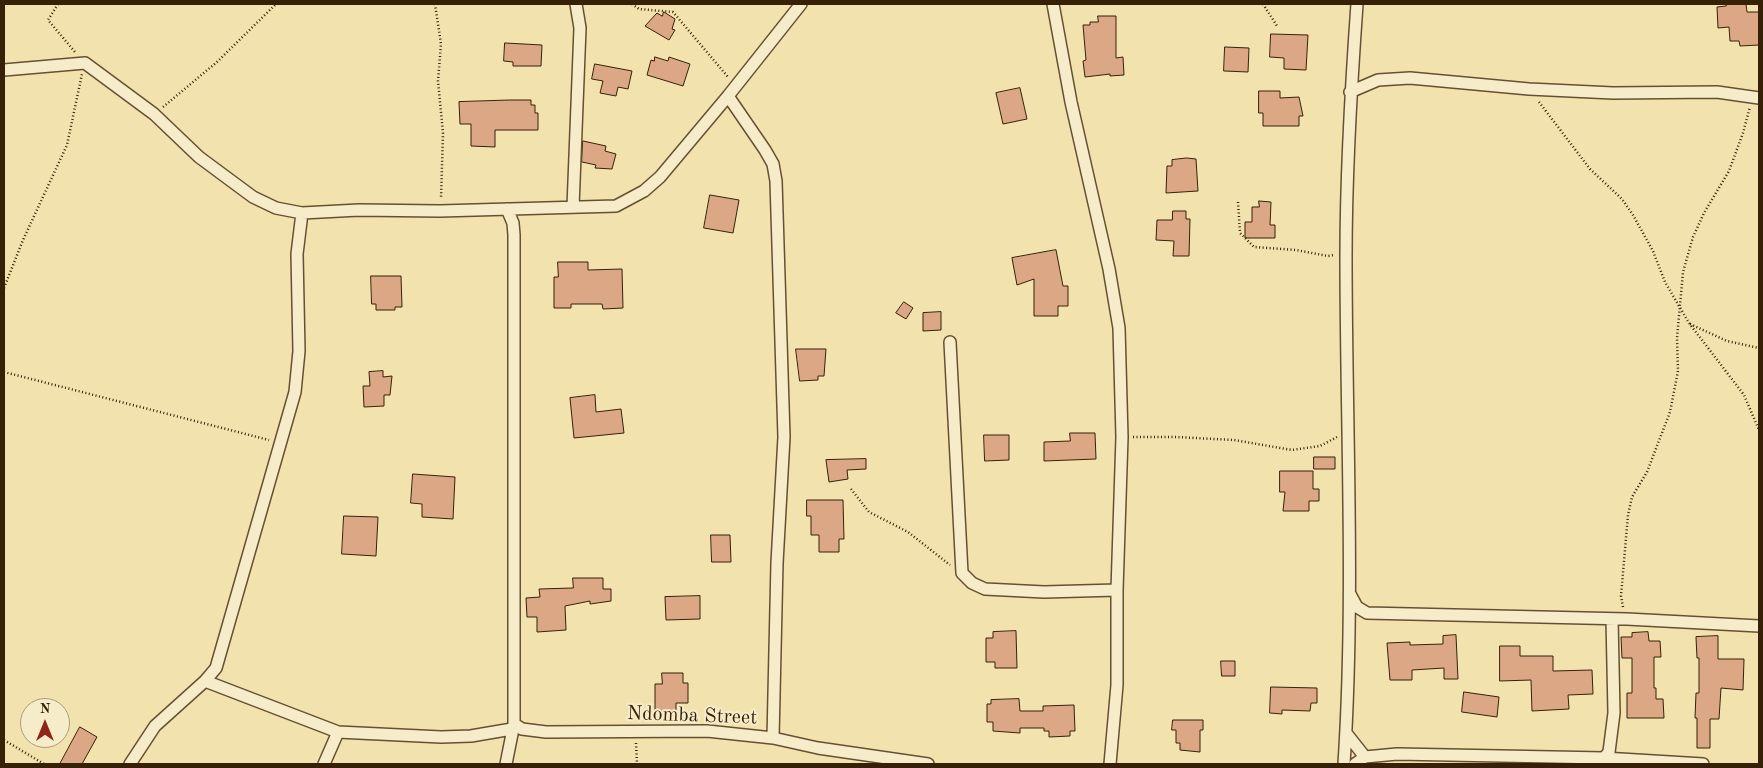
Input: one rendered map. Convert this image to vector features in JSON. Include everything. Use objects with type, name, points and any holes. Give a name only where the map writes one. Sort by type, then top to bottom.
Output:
[{"type":"street","points":[[573,207],[580,28],[576,4]]},
{"type":"street","points":[[1053,4],[1071,102],[1109,269],[1118,328],[1122,437],[1117,590],[1117,685],[1110,764]]},
{"type":"street","points":[[4,70],[85,64],[154,114],[199,157],[253,197],[276,208],[302,213],[359,210],[507,210],[616,206],[644,191],[660,177],[728,96],[798,5]]},
{"type":"street","points":[[1344,764],[1349,593],[1346,254],[1350,92],[1356,5]]},
{"type":"street","points":[[1350,92],[1378,80],[1410,78],[1529,89],[1613,93],[1717,92],[1756,98]]},
{"type":"street","points":[[728,96],[773,164],[776,181],[784,437],[777,563],[774,738]]},
{"type":"street","points":[[506,764],[513,727],[514,235],[513,223],[507,210]]},
{"type":"street","points":[[130,764],[155,726],[205,681],[216,668],[296,392],[299,351],[297,254],[302,213]]},
{"type":"street","points":[[950,342],[962,573],[972,583],[985,589],[1044,592],[1117,590]]},
{"type":"street","points":[[1349,593],[1357,607],[1367,613],[1627,619],[1759,626]]},
{"type":"street","points":[[1348,627],[1367,613]]},
{"type":"street","points":[[1604,758],[1609,752],[1614,713],[1612,619]]},
{"type":"street","points":[[205,681],[338,732],[441,737],[470,736],[513,727]]},
{"type":"street","name":"Ndomba Street","points":[[513,727],[522,730],[546,732],[707,731],[774,738],[818,748],[928,764]]},
{"type":"street","points":[[324,764],[338,732]]},
{"type":"street","points":[[1346,733],[1365,757]]},
{"type":"street","points":[[1355,764],[1365,757],[1396,754],[1604,758],[1702,764]]},
{"type":"path","points":[[4,288],[23,240],[67,145],[85,64],[48,20],[58,4]]},
{"type":"path","points":[[154,114],[217,62],[276,4]]},
{"type":"path","points":[[435,4],[441,44],[438,81],[443,133],[440,211]]},
{"type":"path","points":[[632,4],[639,8],[673,12],[736,85]]},
{"type":"path","points":[[1263,4],[1277,26]]},
{"type":"path","points":[[1529,89],[1590,169],[1622,199],[1653,251],[1665,282],[1689,323],[1744,395],[1759,430]]},
{"type":"path","points":[[1627,619],[1621,596],[1628,516],[1632,498],[1647,472],[1670,412],[1678,370],[1677,338],[1684,272],[1693,237],[1704,212],[1730,171],[1756,98]]},
{"type":"path","points":[[1238,202],[1240,233],[1254,247],[1296,250],[1328,256],[1346,254]]},
{"type":"path","points":[[1689,323],[1727,341],[1759,348]]},
{"type":"path","points":[[4,372],[280,443]]},
{"type":"path","points":[[1122,437],[1234,440],[1292,450],[1320,446],[1348,431]]},
{"type":"path","points":[[851,489],[869,512],[908,532],[962,573]]},
{"type":"path","points":[[634,731],[637,764]]},
{"type":"path","points":[[4,740],[44,764]]},
{"type":"building","points":[[1726,4],[1746,4],[1747,12],[1759,12],[1759,45],[1740,46],[1739,41],[1730,41],[1729,27],[1718,28],[1717,7],[1726,6]]},
{"type":"building","points":[[664,12],[675,19],[672,29],[675,30],[669,40],[645,26],[657,13],[662,16]]},
{"type":"building","points":[[1098,16],[1116,16],[1116,58],[1123,57],[1124,75],[1110,76],[1110,74],[1085,77],[1083,61],[1086,60],[1083,25],[1090,25],[1090,22],[1098,22]]},
{"type":"building","points":[[1271,34],[1308,35],[1306,70],[1284,69],[1284,58],[1270,57]]},
{"type":"building","points":[[505,43],[542,45],[541,66],[513,66],[513,62],[504,61]]},
{"type":"building","points":[[1225,47],[1249,48],[1248,72],[1224,71]]},
{"type":"building","points":[[655,57],[668,61],[669,57],[690,64],[683,86],[647,75],[651,60],[654,61]]},
{"type":"building","points":[[595,64],[632,71],[628,89],[618,87],[616,96],[600,93],[603,81],[592,79]]},
{"type":"building","points":[[1020,88],[1027,119],[1003,124],[996,93]]},
{"type":"building","points":[[1259,91],[1280,91],[1280,98],[1299,97],[1303,116],[1299,116],[1299,126],[1263,126],[1263,113],[1259,113]]},
{"type":"building","points":[[531,100],[531,105],[535,105],[535,113],[538,113],[538,130],[495,130],[495,147],[471,146],[471,124],[460,124],[459,102]]},
{"type":"building","points":[[583,141],[606,146],[605,151],[616,154],[612,169],[595,168],[596,165],[582,162]]},
{"type":"building","points":[[1196,159],[1198,191],[1166,193],[1167,166],[1172,166],[1172,160]]},
{"type":"building","points":[[710,195],[739,200],[733,233],[704,228]]},
{"type":"building","points":[[1259,201],[1271,202],[1270,225],[1275,225],[1275,238],[1245,238],[1245,222],[1252,222],[1252,207],[1259,207]]},
{"type":"building","points":[[1173,211],[1186,211],[1186,219],[1190,219],[1189,256],[1173,256],[1174,241],[1156,240],[1157,220],[1172,220]]},
{"type":"building","points":[[1056,250],[1063,286],[1068,286],[1068,306],[1058,306],[1058,316],[1034,316],[1034,279],[1017,285],[1012,258]]},
{"type":"building","points":[[558,262],[588,262],[588,270],[622,269],[623,308],[603,309],[602,304],[571,304],[571,308],[554,308],[554,277],[558,277]]},
{"type":"building","points":[[371,276],[401,276],[402,307],[395,307],[395,310],[376,310],[376,304],[372,304]]},
{"type":"building","points":[[904,302],[913,308],[906,319],[896,313]]},
{"type":"building","points":[[941,312],[941,330],[923,331],[923,313]]},
{"type":"building","points":[[796,349],[826,349],[824,376],[818,376],[818,380],[800,381]]},
{"type":"building","points":[[383,371],[383,377],[392,376],[390,395],[384,395],[384,406],[364,407],[363,386],[370,386],[369,372]]},
{"type":"building","points":[[595,395],[596,412],[621,409],[624,433],[574,438],[570,398]]},
{"type":"building","points":[[1070,433],[1095,433],[1096,459],[1044,461],[1044,442],[1070,441]]},
{"type":"building","points":[[984,435],[1009,435],[1009,460],[985,461]]},
{"type":"building","points":[[1314,457],[1335,457],[1335,469],[1314,469]]},
{"type":"building","points":[[866,459],[866,469],[847,470],[848,479],[829,482],[826,460]]},
{"type":"building","points":[[1280,471],[1313,471],[1313,489],[1319,489],[1319,501],[1309,501],[1309,511],[1283,511],[1285,492],[1280,492]]},
{"type":"building","points":[[413,474],[455,477],[453,519],[422,517],[422,504],[411,503]]},
{"type":"building","points":[[807,500],[843,500],[844,539],[839,539],[839,552],[819,552],[819,535],[811,535],[811,516],[807,516]]},
{"type":"building","points":[[344,516],[378,517],[376,556],[342,554]]},
{"type":"building","points":[[711,535],[730,535],[731,562],[712,562]]},
{"type":"building","points":[[573,578],[603,578],[603,589],[611,589],[611,601],[590,604],[590,601],[565,606],[566,630],[537,632],[537,617],[527,617],[526,598],[540,597],[539,589],[573,588]]},
{"type":"building","points":[[700,596],[700,619],[666,620],[665,597]]},
{"type":"building","points":[[1016,631],[1017,668],[995,668],[995,662],[986,662],[986,638],[993,638],[993,632]]},
{"type":"building","points":[[1648,632],[1649,641],[1660,641],[1661,657],[1654,657],[1654,688],[1656,688],[1656,699],[1663,699],[1664,718],[1627,718],[1627,693],[1632,693],[1632,658],[1622,658],[1621,637],[1632,637],[1632,633]]},
{"type":"building","points":[[1456,635],[1458,679],[1444,679],[1444,668],[1412,670],[1412,680],[1390,680],[1387,643],[1410,642],[1410,645],[1443,644],[1443,636]]},
{"type":"building","points":[[1718,636],[1718,659],[1744,659],[1743,690],[1721,688],[1719,719],[1710,719],[1710,748],[1697,748],[1697,718],[1695,718],[1696,693],[1699,693],[1699,658],[1697,658],[1696,637]]},
{"type":"building","points":[[1500,646],[1520,646],[1520,656],[1553,656],[1553,671],[1592,670],[1593,694],[1568,695],[1569,709],[1532,711],[1531,680],[1500,681]]},
{"type":"building","points":[[1221,661],[1235,661],[1235,676],[1222,676]]},
{"type":"building","points":[[662,673],[683,673],[683,683],[688,683],[688,703],[676,703],[676,711],[655,710],[655,684],[662,684]]},
{"type":"building","points":[[1271,687],[1317,688],[1317,703],[1311,703],[1310,711],[1282,710],[1282,714],[1270,713]]},
{"type":"building","points":[[1464,692],[1499,697],[1497,717],[1462,712]]},
{"type":"building","points":[[1019,699],[1020,711],[1043,711],[1043,706],[1074,705],[1075,731],[1070,731],[1070,736],[1049,737],[1049,731],[1044,731],[1044,728],[1020,728],[1020,733],[993,731],[993,722],[987,722],[987,704],[991,704],[991,700]]},
{"type":"building","points":[[1173,720],[1203,720],[1203,730],[1200,730],[1200,752],[1180,750],[1180,743],[1176,743],[1176,730],[1172,730]]},
{"type":"building","points":[[80,727],[97,737],[82,764],[60,764]]}]
